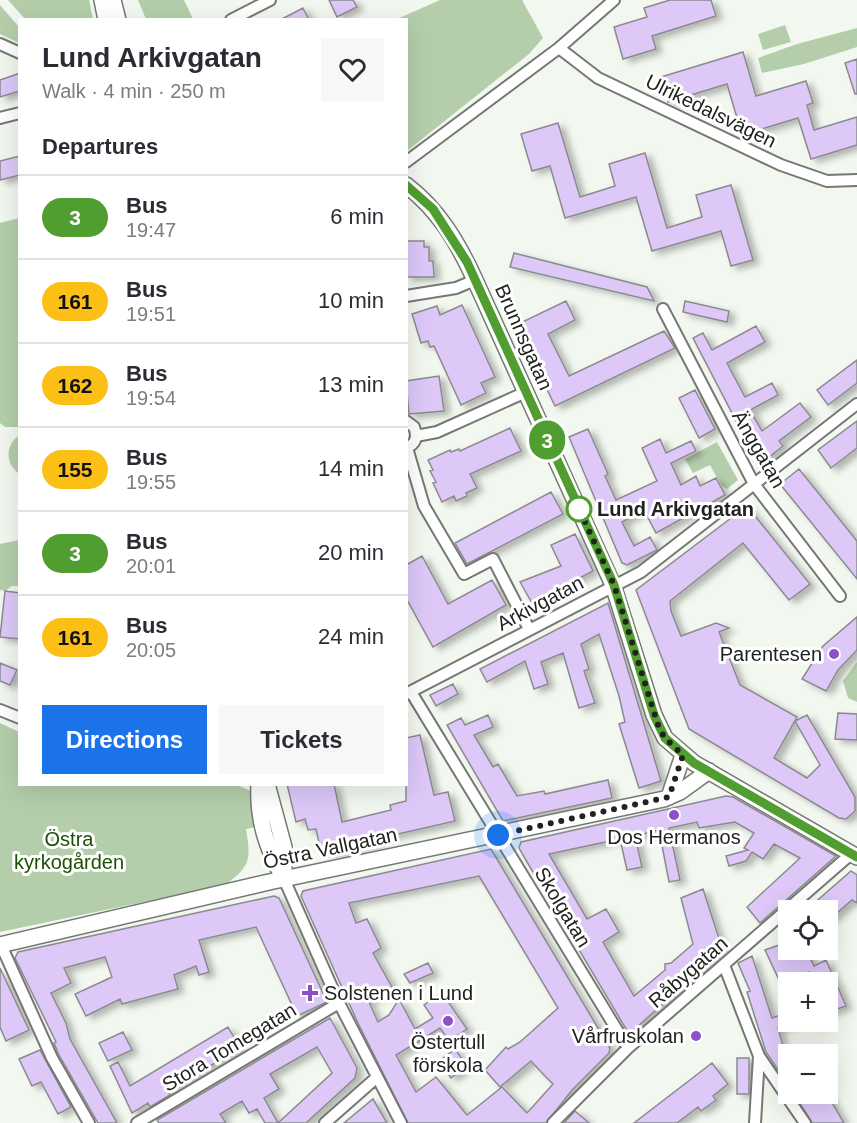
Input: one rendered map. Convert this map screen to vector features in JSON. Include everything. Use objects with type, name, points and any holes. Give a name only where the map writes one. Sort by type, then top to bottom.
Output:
[{"type":"street","points":[[102,0],[106,18]]},
{"type":"street","points":[[113,0],[118,18]]},
{"type":"street","points":[[235,18],[270,0]]},
{"type":"street","points":[[408,161],[559,48],[614,0]]},
{"type":"street","points":[[0,44],[18,52]]},
{"type":"street","name":"Ulrikedalsvägen","points":[[559,48],[598,78],[781,165],[827,181],[857,180]]},
{"type":"street","points":[[0,118],[18,114]]},
{"type":"street","name":"Brunnsgatan","points":[[408,187],[424,200],[446,227],[475,279],[614,585],[654,715],[665,738],[683,755],[854,855]]},
{"type":"street","points":[[408,296],[456,288],[475,279]]},
{"type":"street","name":"Änggatan","points":[[663,309],[754,484],[840,596]]},
{"type":"street","points":[[416,435],[437,432],[526,392]]},
{"type":"street","name":"Arkivgatan","points":[[409,693],[641,572],[857,404]]},
{"type":"street","points":[[408,422],[414,427],[416,435],[415,442],[408,447]]},
{"type":"street","points":[[408,451],[424,506],[464,574],[493,559],[530,628]]},
{"type":"street","name":"Skolgatan","points":[[409,693],[628,1048]]},
{"type":"street","points":[[0,710],[18,717]]},
{"type":"street","points":[[669,797],[683,755]]},
{"type":"street","name":"Östra Vallgatan","points":[[2,949],[284,879],[669,797],[696,782],[709,771]]},
{"type":"street","points":[[259,786],[262,830],[269,852],[284,879],[376,1078],[401,1123]]},
{"type":"street","points":[[268,786],[284,847],[284,879]]},
{"type":"street","name":"Råbygatan","points":[[553,1123],[628,1048],[854,855]]},
{"type":"street","points":[[2,949],[52,1058],[89,1123]]},
{"type":"street","points":[[724,965],[759,1056],[805,1123]]},
{"type":"street","name":"Stora Tomegatan","points":[[137,1123],[339,1002]]},
{"type":"street","points":[[755,1123],[759,1056]]},
{"type":"street","points":[[325,1123],[376,1078]]},
{"type":"green space","points":[[8,0],[89,0],[93,18],[24,18]]},
{"type":"green space","points":[[138,0],[184,0],[193,18],[146,18]]},
{"type":"green space","points":[[440,0],[522,0],[543,38],[529,54],[408,150],[408,18],[399,18]]},
{"type":"green space","points":[[0,5],[18,26],[18,43],[0,34]]},
{"type":"green space","points":[[785,25],[791,42],[763,50],[758,34]]},
{"type":"green space","points":[[857,28],[857,47],[804,64],[762,73],[758,58],[797,44]]},
{"type":"green space","points":[[18,218],[18,427],[5,427],[0,423],[0,223]]},
{"type":"green space","points":[[18,436],[18,473],[11,465],[8,454],[14,439]]},
{"type":"green space","points":[[717,442],[738,480],[727,489],[721,485],[710,465],[693,473],[685,459]]},
{"type":"green space","points":[[18,540],[18,586],[12,586],[5,591],[0,590],[0,544]]},
{"type":"green space","points":[[857,662],[857,702],[848,698],[843,681]]},
{"type":"green space","name":"Östra kyrkogården","points":[[0,723],[18,732],[18,786],[240,786],[251,791],[256,827],[246,829],[247,861],[240,872],[225,885],[0,932]]},
{"type":"building","points":[[329,0],[353,0],[357,7],[337,17]]},
{"type":"building","points":[[670,0],[711,0],[716,16],[652,36],[656,49],[623,59],[614,27],[647,17],[644,8]]},
{"type":"building","points":[[303,8],[308,18],[284,18]]},
{"type":"building","points":[[743,52],[756,96],[806,81],[813,103],[807,105],[814,130],[857,117],[857,145],[811,159],[798,118],[742,135],[727,84],[668,102],[661,77]]},
{"type":"building","points":[[857,59],[857,94],[855,94],[845,63]]},
{"type":"building","points":[[18,74],[18,92],[0,97],[0,80]]},
{"type":"building","points":[[558,123],[580,197],[615,186],[609,164],[645,153],[667,228],[702,217],[696,195],[731,185],[753,260],[731,266],[721,231],[652,251],[636,197],[565,218],[550,166],[532,171],[521,134]]},
{"type":"building","points":[[18,156],[18,176],[0,180],[0,161]]},
{"type":"building","points":[[408,241],[424,241],[424,247],[429,247],[429,261],[433,261],[434,277],[408,277]]},
{"type":"building","points":[[514,253],[647,287],[654,301],[510,267]]},
{"type":"building","points":[[566,301],[575,320],[548,334],[569,376],[664,331],[675,348],[555,406],[516,325]]},
{"type":"building","points":[[685,301],[729,311],[727,322],[683,312]]},
{"type":"building","points":[[462,305],[495,377],[481,383],[486,393],[461,405],[434,346],[430,347],[428,341],[421,343],[412,314],[437,306],[440,315]]},
{"type":"building","points":[[756,326],[765,342],[727,363],[745,397],[772,383],[778,395],[752,409],[751,412],[762,431],[800,403],[811,417],[779,441],[783,446],[759,465],[693,338],[703,333],[712,350]]},
{"type":"building","points":[[857,360],[857,383],[828,405],[817,390]]},
{"type":"building","points":[[439,376],[444,411],[409,414],[408,381]]},
{"type":"building","points":[[695,390],[715,429],[699,438],[679,398]]},
{"type":"building","points":[[857,421],[857,448],[831,468],[818,450]]},
{"type":"building","points":[[510,428],[521,451],[470,474],[477,488],[466,493],[467,496],[456,501],[454,496],[442,502],[433,483],[436,482],[430,471],[433,470],[428,460],[450,450],[451,452],[459,449],[460,451]]},
{"type":"building","points":[[588,429],[608,474],[605,476],[616,500],[657,481],[642,448],[660,439],[666,453],[691,441],[696,451],[671,463],[681,485],[696,476],[700,486],[716,478],[725,495],[656,533],[644,510],[622,522],[634,546],[650,537],[657,550],[627,565],[622,563],[569,437]]},
{"type":"building","points":[[799,469],[857,541],[857,579],[780,484]]},
{"type":"building","points":[[551,492],[563,514],[467,564],[455,543]]},
{"type":"building","points":[[747,506],[810,584],[789,600],[743,543],[670,601],[671,611],[681,636],[716,623],[729,628],[719,632],[740,685],[797,717],[774,758],[807,778],[820,765],[795,721],[807,715],[855,797],[855,811],[846,819],[839,818],[689,729],[636,590]]},
{"type":"building","points":[[575,534],[593,571],[532,603],[520,582],[561,566],[551,545]]},
{"type":"building","points":[[422,556],[448,604],[492,580],[506,605],[433,647],[408,602],[408,564]]},
{"type":"building","points":[[5,591],[18,593],[18,639],[0,637]]},
{"type":"building","points":[[608,603],[661,781],[639,788],[619,724],[625,722],[619,696],[599,634],[581,644],[589,669],[584,671],[595,703],[579,708],[563,653],[541,662],[548,684],[534,689],[525,661],[487,682],[480,669]]},
{"type":"building","name":"Parentesen","points":[[857,617],[857,650],[838,670],[826,691],[802,679],[823,646]]},
{"type":"building","points":[[0,663],[17,670],[10,685],[0,681]]},
{"type":"building","points":[[453,684],[458,694],[436,706],[430,695]]},
{"type":"building","name":"Parentesen","points":[[838,713],[857,714],[857,740],[835,739]]},
{"type":"building","points":[[488,715],[493,727],[474,735],[493,767],[498,764],[517,796],[544,791],[545,794],[608,780],[612,798],[503,821],[447,725],[461,718],[465,725]]},
{"type":"building","points":[[420,735],[434,795],[448,792],[455,821],[376,839],[377,843],[330,854],[329,850],[321,852],[316,829],[308,830],[305,819],[296,822],[287,786],[334,786],[342,822],[391,810],[390,805],[406,801],[408,738]]},
{"type":"building","points":[[726,796],[733,797],[836,856],[786,900],[778,900],[778,907],[760,923],[747,907],[800,858],[774,844],[763,859],[752,852],[746,861],[729,866],[726,856],[748,850],[744,848],[754,833],[735,822],[699,828],[697,822],[669,828],[680,880],[669,882],[659,830],[635,836],[642,867],[627,870],[620,839],[549,854],[587,919],[606,909],[619,932],[603,942],[634,996],[665,970],[665,964],[671,963],[693,944],[681,898],[703,889],[723,951],[629,1034],[519,848],[521,842]]},
{"type":"building","points":[[491,849],[610,1048],[609,1053],[573,1089],[546,1123],[408,1123],[357,1021],[301,896],[303,891]],"holes":[[[479,876],[558,1008],[520,1042],[508,1049],[506,1047],[485,1070],[500,1087],[531,1061],[553,1084],[527,1113],[502,1087],[467,1115],[436,1077],[416,1092],[396,1055],[440,1028],[449,1041],[467,1029],[442,993],[424,1005],[433,1018],[415,1029],[399,999],[389,1015],[378,1022],[368,1000],[393,989],[373,953],[381,948],[367,919],[356,923],[349,903]]]},
{"type":"building","points":[[851,871],[857,875],[857,903],[852,900],[838,912],[838,900],[818,900]]},
{"type":"building","points":[[274,896],[279,898],[327,1002],[297,1016],[256,927],[199,940],[209,972],[199,975],[196,966],[174,975],[178,989],[122,1004],[120,999],[86,1016],[75,994],[112,977],[105,957],[64,968],[71,983],[51,993],[66,1023],[70,1039],[117,1123],[98,1123],[59,1055],[54,1043],[56,1042],[15,958],[18,952]]},
{"type":"building","points":[[778,945],[778,960],[811,960],[814,966],[826,960],[831,972],[778,972],[778,978],[765,950]]},
{"type":"building","points":[[752,956],[772,1018],[778,1016],[778,1032],[783,1044],[778,1044],[778,1070],[766,1052],[747,992],[750,991],[738,963]]},
{"type":"building","points":[[428,963],[433,973],[410,983],[404,974]]},
{"type":"building","points":[[0,968],[29,1030],[6,1041],[0,1027]]},
{"type":"building","points":[[838,988],[846,1006],[838,1009]]},
{"type":"building","points":[[330,1018],[357,1068],[355,1078],[306,1123],[265,1123],[257,1109],[249,1113],[242,1101],[220,1114],[226,1123],[159,1123],[157,1120]],"holes":[[[317,1047],[332,1073],[278,1123],[264,1098],[279,1089],[270,1074]]]},
{"type":"building","points":[[228,1027],[240,1048],[168,1091],[170,1095],[150,1107],[148,1103],[132,1113],[110,1066],[118,1062],[130,1086]]},
{"type":"building","points":[[123,1032],[132,1050],[108,1061],[99,1043]]},
{"type":"building","points":[[455,1049],[467,1066],[451,1078],[439,1061]]},
{"type":"building","points":[[40,1050],[71,1107],[58,1114],[41,1082],[32,1086],[19,1059]]},
{"type":"building","points":[[737,1058],[749,1058],[749,1094],[737,1094]]},
{"type":"building","points":[[712,1063],[728,1084],[713,1096],[716,1100],[701,1111],[698,1107],[677,1123],[634,1123]]},
{"type":"building","points":[[373,1099],[387,1123],[344,1123]]},
{"type":"building","points":[[800,1104],[833,1104],[844,1123],[812,1123]]},
{"type":"building","points":[[575,1111],[589,1123],[564,1123]]},
{"type":"bus line","name":"3","points":[[408,186],[433,209],[453,236],[467,262],[614,585],[654,715],[665,738],[694,763],[857,857]]},
{"type":"place","name":"Lund Arkivgatan","points":[[579,509]]},
{"type":"place","name":"Parentesen","points":[[834,654]]},
{"type":"place","name":"Dos Hermanos","points":[[674,815]]},
{"type":"place","name":"Solstenen i Lund","points":[[310,993]]},
{"type":"place","name":"Östertull förskola","points":[[448,1021]]},
{"type":"place","name":"Vårfruskolan","points":[[696,1036]]},
{"type":"route","points":[[498,835],[669,797],[676,770],[683,755],[665,738],[659,728],[614,585],[579,509]]}]
